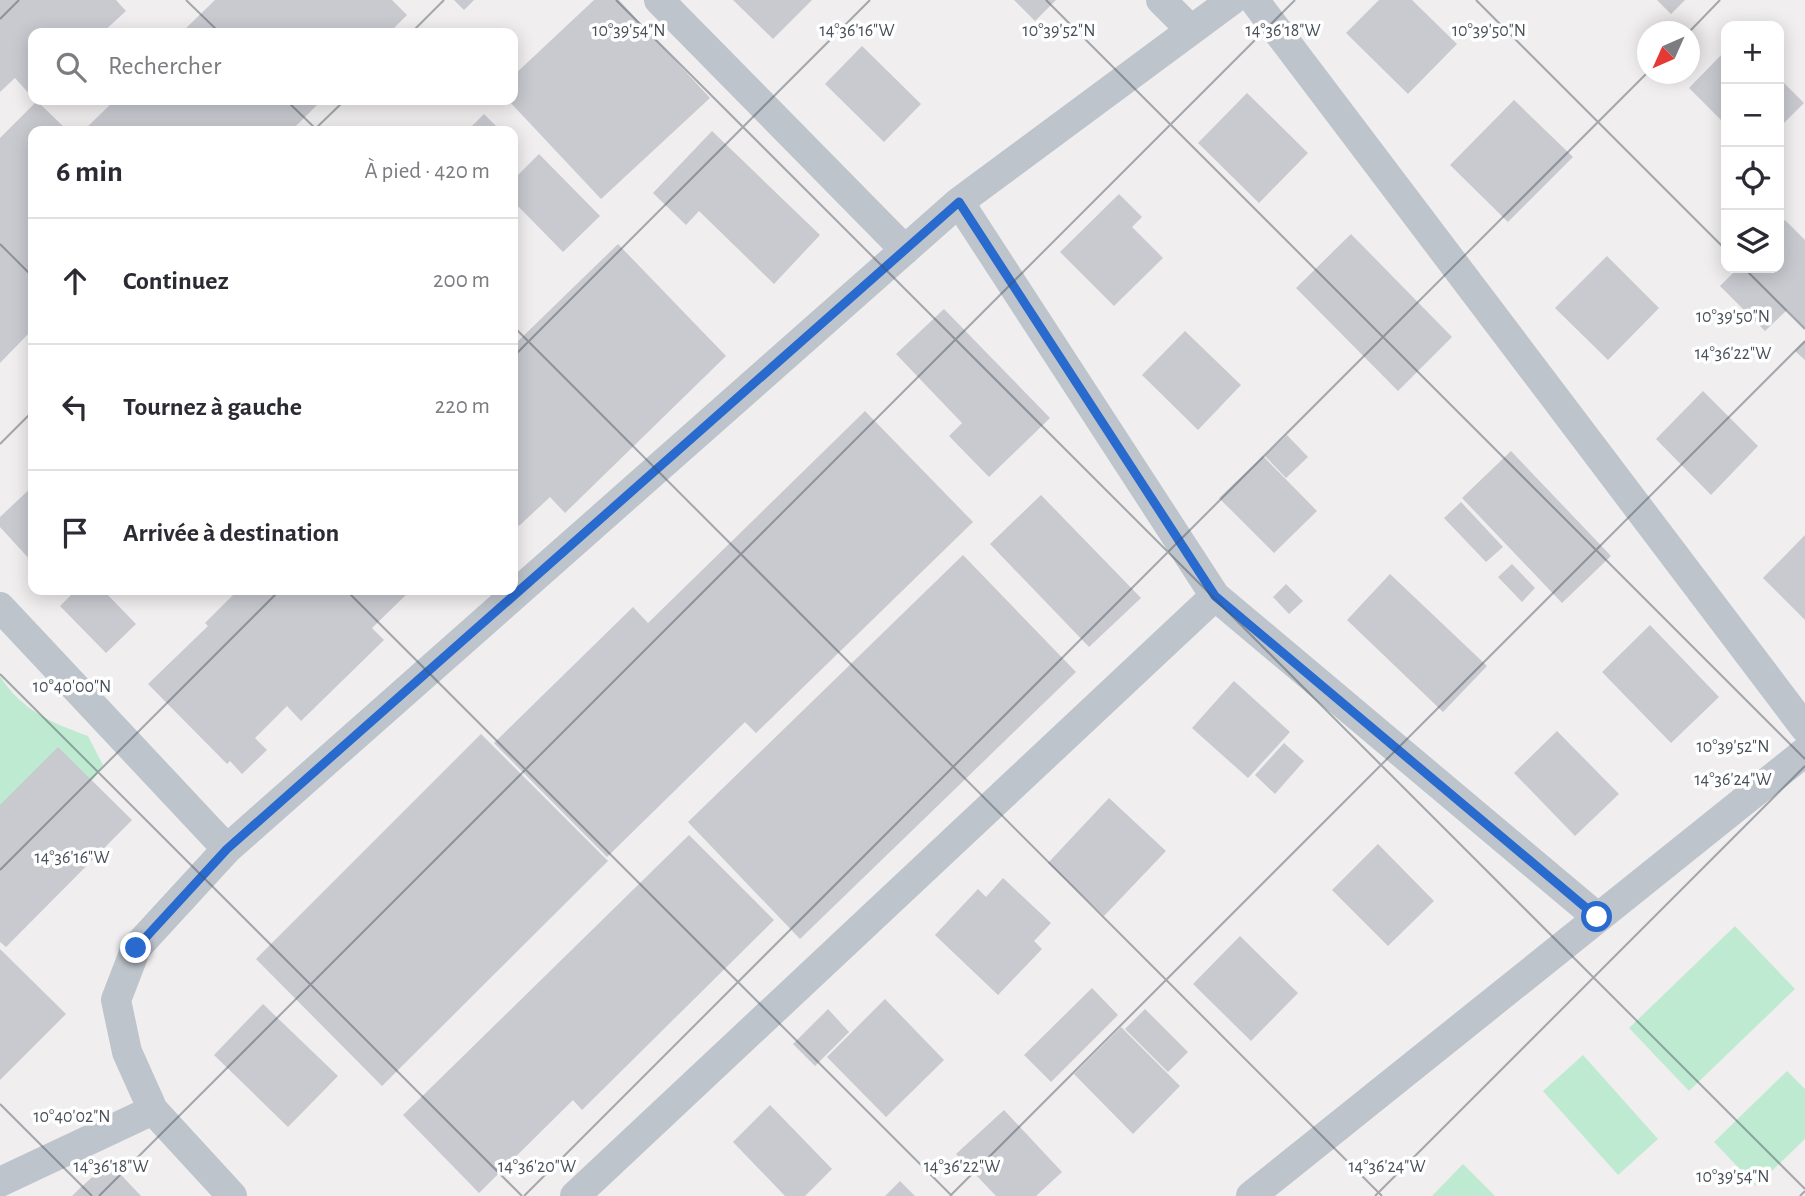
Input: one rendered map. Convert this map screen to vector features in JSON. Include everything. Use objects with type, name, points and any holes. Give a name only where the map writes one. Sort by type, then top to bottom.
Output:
[{"type":"street","points":[[659,0],[905,250]]},
{"type":"street","points":[[1161,0],[1191,30]]},
{"type":"street","points":[[518,592],[959,202],[1232,0]]},
{"type":"street","points":[[1254,0],[1805,728]]},
{"type":"street","points":[[959,202],[1215,596],[1597,917]]},
{"type":"street","points":[[233,1196],[153,1110],[127,1052],[117,1000],[136,948],[227,849],[514,595]]},
{"type":"street","points":[[575,1196],[1215,596]]},
{"type":"street","points":[[0,607],[227,849]]},
{"type":"street","points":[[1251,1196],[1805,752]]},
{"type":"street","points":[[0,1182],[153,1110]]},
{"type":"green space","points":[[0,676],[18,698],[38,714],[88,736],[103,765],[29,870],[0,919]]},
{"type":"green space","points":[[1735,926],[1795,989],[1689,1091],[1629,1028]]},
{"type":"green space","points":[[1583,1055],[1658,1139],[1618,1175],[1543,1091]]},
{"type":"green space","points":[[1787,1071],[1805,1089],[1805,1139],[1756,1186],[1714,1142]]},
{"type":"green space","points":[[1463,1164],[1495,1196],[1432,1196]]},
{"type":"building","points":[[0,0],[116,0],[126,11],[107,28],[28,28],[28,92],[15,78],[0,92]]},
{"type":"building","points":[[215,0],[392,0],[407,15],[394,28],[186,28]]},
{"type":"building","points":[[454,0],[474,0],[464,10]]},
{"type":"building","points":[[594,0],[619,0],[710,98],[601,199],[513,105],[518,105],[518,71]]},
{"type":"building","points":[[733,0],[812,0],[773,39]]},
{"type":"building","points":[[1014,0],[1056,0],[1035,21]]},
{"type":"building","points":[[1379,0],[1412,0],[1457,44],[1408,94],[1346,33]]},
{"type":"building","points":[[1657,0],[1685,0],[1671,14]]},
{"type":"building","points":[[862,46],[921,104],[884,142],[825,84]]},
{"type":"building","points":[[1721,55],[1721,120],[1689,88],[1693,84],[1700,84],[1700,77]]},
{"type":"building","points":[[1784,83],[1804,103],[1784,123]]},
{"type":"building","points":[[1247,93],[1308,153],[1259,203],[1198,143]]},
{"type":"building","points":[[1514,100],[1573,157],[1508,222],[1450,165]]},
{"type":"building","points":[[33,105],[41,105],[63,126],[28,126],[28,334],[0,363],[0,138]]},
{"type":"building","points":[[110,105],[317,105],[296,126],[88,126]]},
{"type":"building","points":[[484,114],[496,126],[472,126]]},
{"type":"building","points":[[712,131],[820,235],[774,284],[699,211],[686,225],[653,193]]},
{"type":"building","points":[[539,154],[600,216],[563,252],[518,206],[518,175]]},
{"type":"building","points":[[1119,194],[1142,217],[1132,227],[1163,258],[1114,306],[1060,252]]},
{"type":"building","points":[[1784,221],[1805,240],[1805,328],[1787,310],[1765,331],[1720,286],[1733,273],[1784,273]]},
{"type":"building","points":[[1351,234],[1452,337],[1398,391],[1296,288]]},
{"type":"building","points":[[618,244],[726,356],[565,513],[550,497],[519,526],[518,341]]},
{"type":"building","points":[[1607,256],[1659,308],[1608,360],[1555,308]]},
{"type":"building","points":[[944,309],[1050,418],[989,477],[949,436],[962,423],[896,354]]},
{"type":"building","points":[[1185,331],[1241,385],[1198,430],[1142,375]]},
{"type":"building","points":[[1805,341],[1805,360],[1795,351]]},
{"type":"building","points":[[1703,391],[1758,446],[1711,495],[1656,439]]},
{"type":"building","points":[[865,411],[973,522],[756,733],[745,722],[607,857],[494,743],[633,607],[648,623]]},
{"type":"building","points":[[1287,435],[1308,457],[1286,478],[1265,456]]},
{"type":"building","points":[[1511,451],[1611,556],[1562,603],[1462,498]]},
{"type":"building","points":[[1263,456],[1317,511],[1274,553],[1219,498]]},
{"type":"building","points":[[28,491],[28,558],[0,527],[0,517]]},
{"type":"building","points":[[1041,495],[1141,598],[1089,647],[990,544]]},
{"type":"building","points":[[1461,502],[1503,547],[1486,562],[1444,518]]},
{"type":"building","points":[[1805,535],[1805,620],[1763,578]]},
{"type":"building","points":[[963,555],[1076,672],[800,939],[688,822]]},
{"type":"building","points":[[1512,564],[1535,588],[1522,602],[1498,577]]},
{"type":"building","points":[[1390,574],[1487,666],[1443,712],[1347,620]]},
{"type":"building","points":[[1286,584],[1303,601],[1289,614],[1273,597]]},
{"type":"building","points":[[71,595],[108,595],[136,624],[106,653],[60,606]]},
{"type":"building","points":[[233,595],[406,595],[372,628],[384,640],[301,721],[287,706],[255,738],[267,750],[242,774],[230,761],[227,764],[148,684],[208,626],[205,623]]},
{"type":"building","points":[[1650,625],[1719,697],[1671,743],[1602,672]]},
{"type":"building","points":[[1234,681],[1290,732],[1248,778],[1192,728]]},
{"type":"building","points":[[1557,731],[1619,794],[1575,836],[1514,773]]},
{"type":"building","points":[[481,734],[608,861],[382,1086],[256,959]]},
{"type":"building","points":[[1284,743],[1304,761],[1275,794],[1255,775]]},
{"type":"building","points":[[58,747],[132,820],[6,947],[0,942],[0,805]]},
{"type":"building","points":[[1109,798],[1166,851],[1104,916],[1048,863]]},
{"type":"building","points":[[689,835],[774,920],[582,1110],[573,1100],[479,1193],[403,1115]]},
{"type":"building","points":[[1378,844],[1434,901],[1388,946],[1332,890]]},
{"type":"building","points":[[1003,878],[1051,923],[1034,941],[1042,949],[998,995],[935,935],[978,889],[986,897]]},
{"type":"building","points":[[1240,936],[1298,993],[1251,1041],[1193,984]]},
{"type":"building","points":[[0,949],[66,1014],[0,1080]]},
{"type":"building","points":[[1092,988],[1118,1015],[1051,1082],[1024,1055]]},
{"type":"building","points":[[885,999],[944,1060],[886,1117],[827,1057]]},
{"type":"building","points":[[263,1004],[338,1076],[288,1127],[214,1055]]},
{"type":"building","points":[[828,1009],[849,1032],[815,1066],[793,1044]]},
{"type":"building","points":[[1145,1009],[1188,1052],[1168,1072],[1125,1029]]},
{"type":"building","points":[[1121,1027],[1180,1086],[1133,1134],[1074,1074]]},
{"type":"building","points":[[770,1105],[832,1169],[805,1196],[785,1196],[733,1142]]},
{"type":"building","points":[[1004,1110],[1062,1172],[1036,1196],[996,1196],[956,1154]]},
{"type":"building","points":[[109,1162],[141,1196],[72,1196],[79,1189]]},
{"type":"building","points":[[900,1181],[915,1196],[885,1196]]},
{"type":"route","points":[[136,948],[227,849],[959,202],[1215,596],[1597,917]]}]
